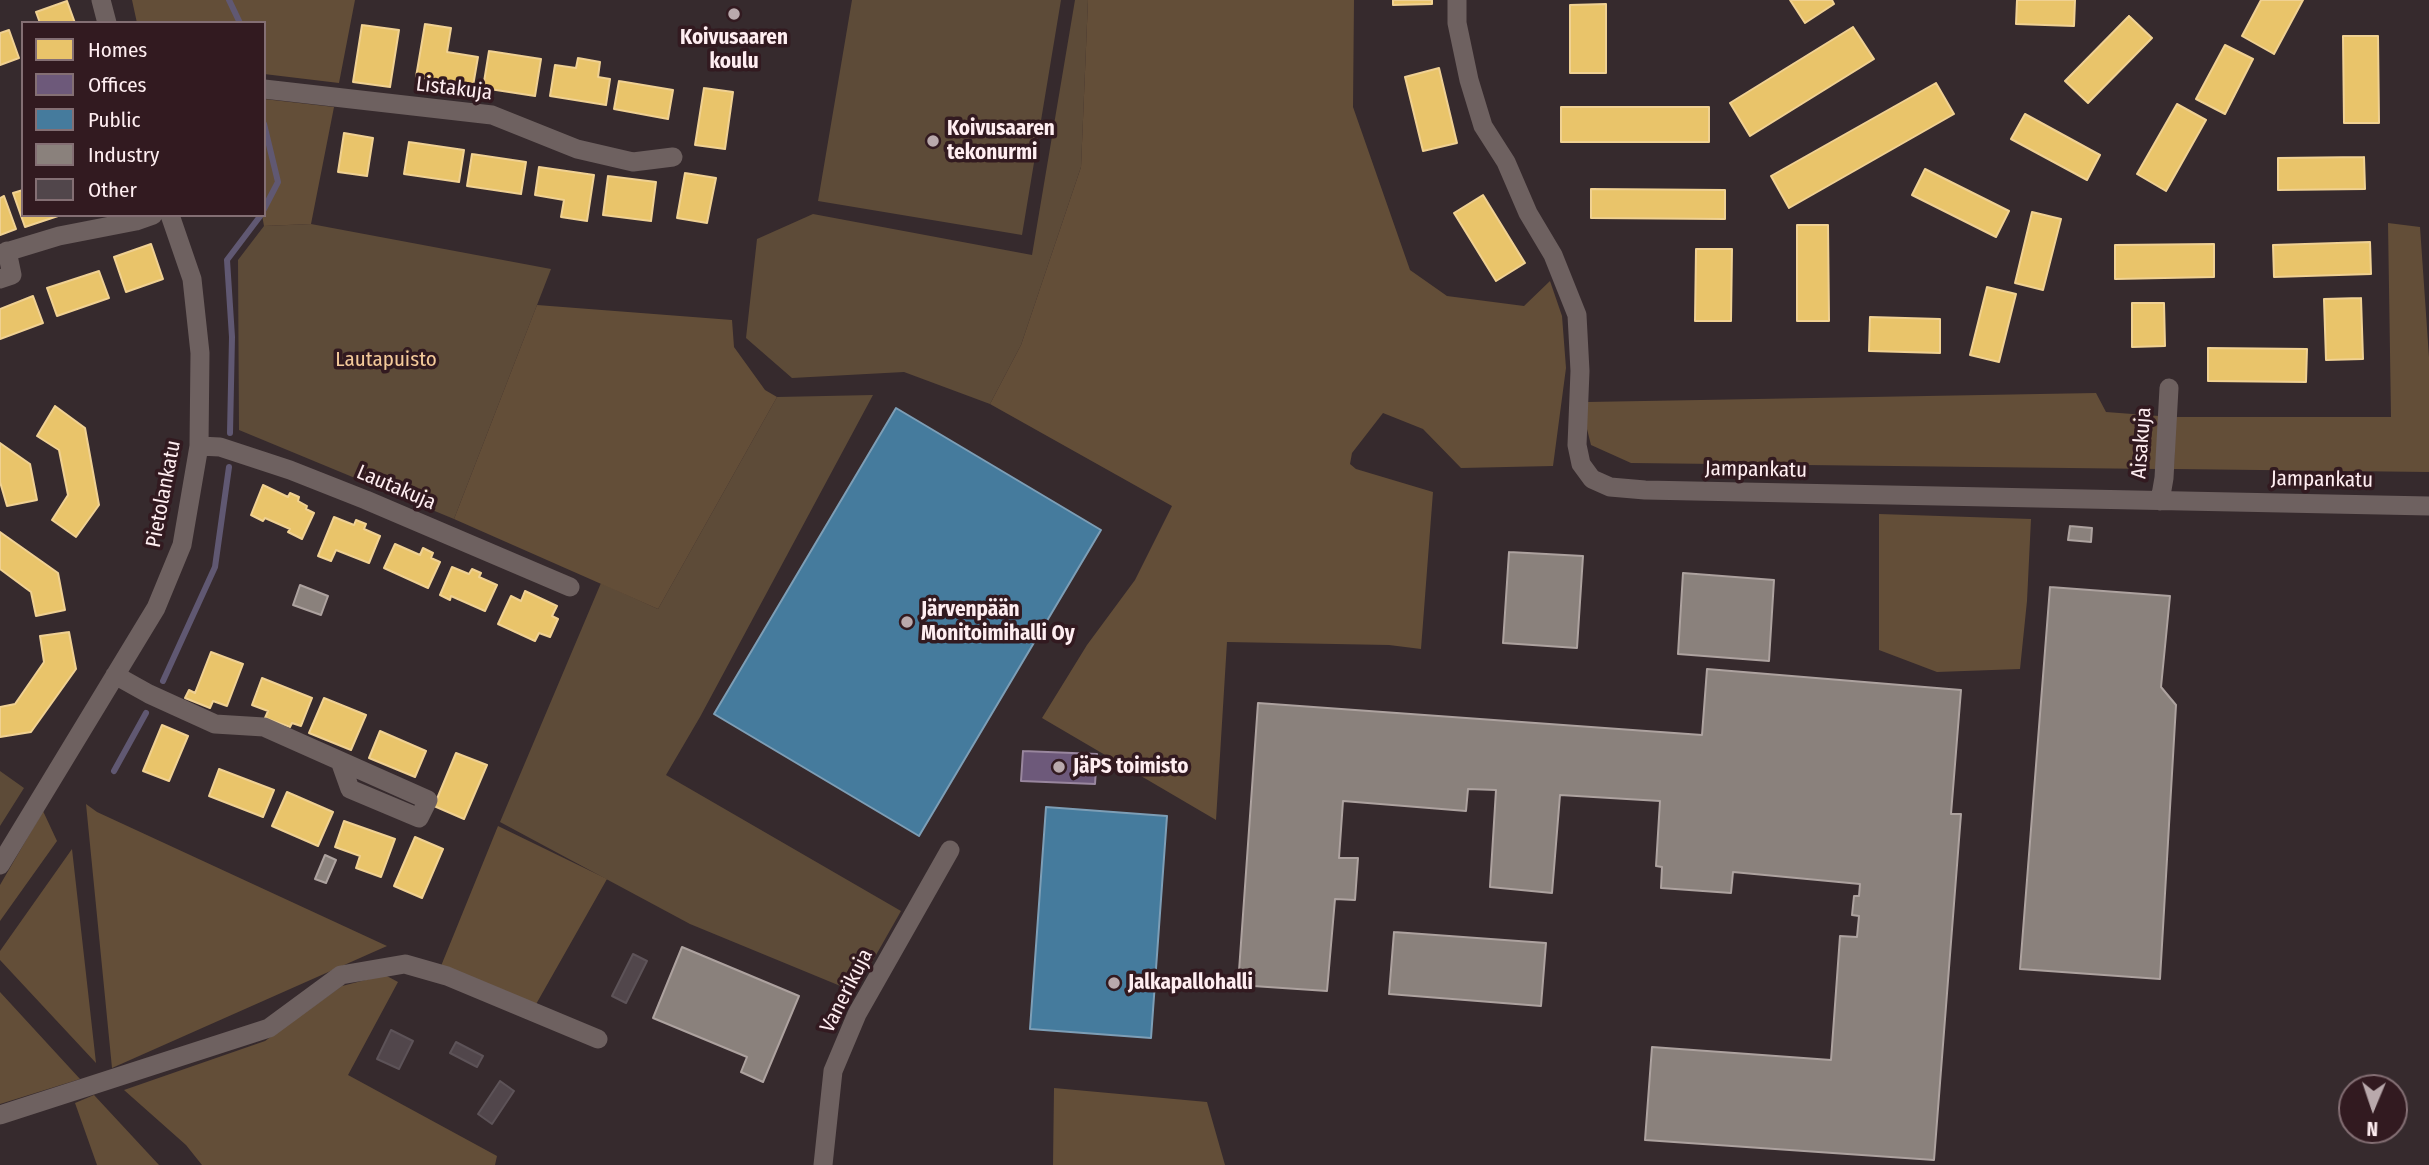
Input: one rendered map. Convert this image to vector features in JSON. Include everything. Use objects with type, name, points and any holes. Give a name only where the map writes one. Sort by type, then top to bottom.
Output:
[{"type":"street","points":[[101,0],[106,21]]},
{"type":"street","name":"Jampankatu","points":[[1457,0],[1457,23],[1469,80],[1483,126],[1506,162],[1528,213],[1553,255],[1577,315],[1580,371],[1577,445],[1581,464],[1592,479],[1610,487],[1632,490],[2429,506]]},
{"type":"street","name":"Listakuja","points":[[266,89],[492,114],[577,149],[634,162],[673,157]]},
{"type":"street","points":[[0,279],[12,275],[4,253],[59,236],[147,217]]},
{"type":"street","name":"Pietolankatu","points":[[0,865],[156,608],[182,545],[199,446],[200,353],[192,279],[171,217]]},
{"type":"street","name":"Aisakuja","points":[[2160,501],[2164,478],[2169,388]]},
{"type":"street","name":"Lautakuja","points":[[199,446],[220,447],[290,470],[570,587]]},
{"type":"street","points":[[115,675],[149,694],[215,724],[264,727],[340,761]]},
{"type":"street","name":"Vanerikuja","points":[[823,1165],[833,1072],[857,1014],[950,850]]},
{"type":"street","points":[[0,1115],[269,1028],[341,975],[405,964],[447,976],[598,1039]]},
{"type":"green space","name":"Koivusaaren tekonurmi","points":[[852,0],[1061,0],[1022,235],[818,201]]},
{"type":"green space","points":[[1075,0],[1088,0],[1081,167],[1021,345],[990,404],[904,372],[792,378],[746,338],[757,239],[813,214],[1032,255]]},
{"type":"green space","name":"Lautapuisto","points":[[311,224],[551,269],[454,519],[239,430],[238,260],[264,226]]},
{"type":"green space","points":[[873,395],[700,717],[666,775],[901,911],[855,992],[690,924],[500,822],[601,583],[658,609],[777,397]]},
{"type":"green space","points":[[0,771],[24,788],[0,826]]},
{"type":"shaded area","points":[[132,0],[355,0],[339,83],[266,74],[266,21],[137,21]]},
{"type":"shaded area","points":[[1088,0],[1354,0],[1353,107],[1410,270],[1447,296],[1524,306],[1550,281],[1562,316],[1566,368],[1553,466],[1461,468],[1423,429],[1383,413],[1352,453],[1350,464],[1356,469],[1433,492],[1421,649],[1389,645],[1227,642],[1216,820],[1042,718],[1087,645],[1135,580],[1172,506],[990,404],[1021,345],[1081,167]]},
{"type":"shaded area","points":[[266,99],[334,107],[311,224],[264,226]]},
{"type":"shaded area","points":[[2388,223],[2420,227],[2429,357],[2429,472],[2174,469],[2175,417],[2391,417]]},
{"type":"shaded area","points":[[537,305],[732,320],[734,347],[765,390],[777,397],[658,609],[454,519]]},
{"type":"shaded area","points":[[2096,393],[2106,412],[2159,416],[2156,469],[1631,463],[1591,445],[1587,429],[1587,402]]},
{"type":"shaded area","points":[[1879,514],[2031,519],[2020,669],[1937,672],[1879,650]]},
{"type":"shaded area","points":[[86,804],[97,812],[387,946],[112,1068]]},
{"type":"shaded area","points":[[43,811],[57,841],[0,921],[0,885]]},
{"type":"shaded area","points":[[498,826],[607,879],[535,1006],[441,966]]},
{"type":"shaded area","points":[[72,849],[96,1063],[0,960],[0,951]]},
{"type":"shaded area","points":[[385,975],[398,982],[348,1075],[497,1156],[495,1165],[202,1165],[186,1145],[124,1090],[265,1041],[342,986]]},
{"type":"shaded area","points":[[0,992],[80,1079],[0,1104]]},
{"type":"shaded area","points":[[1054,1088],[1207,1102],[1225,1165],[1053,1165]]},
{"type":"shaded area","points":[[94,1095],[159,1165],[97,1165],[75,1103]]},
{"type":"building: Homes","points":[[1393,0],[1432,0],[1432,4],[1393,5]]},
{"type":"building: Homes","points":[[1790,0],[1832,0],[1834,4],[1805,23]]},
{"type":"building: Homes","points":[[2017,0],[2075,0],[2074,26],[2016,24]]},
{"type":"building: Homes","points":[[2261,0],[2303,0],[2274,54],[2242,36]]},
{"type":"building: Homes","points":[[67,1],[74,21],[39,21],[36,12]]},
{"type":"building: Homes","points":[[1606,4],[1606,73],[1570,73],[1570,5]]},
{"type":"building: Homes","points":[[2129,16],[2152,38],[2088,103],[2065,81]]},
{"type":"building: Homes","points":[[425,24],[451,28],[447,52],[478,57],[473,86],[416,77]]},
{"type":"building: Homes","points":[[362,25],[399,30],[390,87],[353,82]]},
{"type":"building: Homes","points":[[1853,27],[1874,59],[1750,136],[1730,103]]},
{"type":"building: Homes","points":[[9,30],[19,58],[0,65],[0,33]]},
{"type":"building: Homes","points":[[2343,36],[2378,36],[2379,123],[2344,123]]},
{"type":"building: Homes","points":[[2225,45],[2253,59],[2225,114],[2196,99]]},
{"type":"building: Homes","points":[[489,51],[541,59],[535,96],[483,88]]},
{"type":"building: Homes","points":[[578,58],[600,62],[598,77],[610,79],[606,105],[550,96],[555,65],[576,68]]},
{"type":"building: Homes","points":[[1439,68],[1457,143],[1423,151],[1405,77]]},
{"type":"building: Homes","points":[[619,81],[673,90],[668,119],[614,109]]},
{"type":"building: Homes","points":[[1936,83],[1954,114],[1789,208],[1771,176]]},
{"type":"building: Homes","points":[[704,88],[733,92],[725,149],[695,145]]},
{"type":"building: Homes","points":[[2177,104],[2206,120],[2166,191],[2137,174]]},
{"type":"building: Homes","points":[[1561,107],[1709,107],[1709,142],[1561,142]]},
{"type":"building: Homes","points":[[2025,114],[2100,155],[2087,180],[2011,139]]},
{"type":"building: Homes","points":[[344,133],[373,138],[367,176],[338,172]]},
{"type":"building: Homes","points":[[409,142],[464,150],[459,182],[404,174]]},
{"type":"building: Homes","points":[[472,154],[526,162],[521,194],[467,186]]},
{"type":"building: Homes","points":[[2364,157],[2365,189],[2278,190],[2278,158]]},
{"type":"building: Homes","points":[[539,167],[594,175],[587,221],[561,217],[564,200],[535,195]]},
{"type":"building: Homes","points":[[1925,169],[2009,211],[1996,237],[1912,195]]},
{"type":"building: Homes","points":[[685,173],[716,178],[707,223],[677,218]]},
{"type":"building: Homes","points":[[608,176],[656,182],[651,221],[603,215]]},
{"type":"building: Homes","points":[[1591,189],[1725,190],[1725,219],[1591,218]]},
{"type":"building: Homes","points":[[21,191],[21,216],[13,193]]},
{"type":"building: Homes","points":[[1483,195],[1525,263],[1496,281],[1454,213]]},
{"type":"building: Homes","points":[[4,196],[16,229],[0,235],[0,198]]},
{"type":"building: Homes","points":[[2032,212],[2061,219],[2043,290],[2015,283]]},
{"type":"building: Homes","points":[[21,217],[55,217],[25,227]]},
{"type":"building: Homes","points":[[1797,225],[1828,225],[1829,321],[1797,321]]},
{"type":"building: Homes","points":[[2370,242],[2371,274],[2274,277],[2273,245]]},
{"type":"building: Homes","points":[[151,244],[163,279],[126,292],[114,257]]},
{"type":"building: Homes","points":[[2214,244],[2214,277],[2115,279],[2115,245]]},
{"type":"building: Homes","points":[[1696,249],[1732,249],[1731,321],[1695,321]]},
{"type":"building: Homes","points":[[99,271],[109,298],[57,316],[47,288]]},
{"type":"building: Homes","points":[[1987,287],[2016,294],[1999,362],[1970,355]]},
{"type":"building: Homes","points":[[33,296],[43,323],[0,339],[0,309]]},
{"type":"building: Homes","points":[[2361,298],[2363,359],[2326,360],[2324,299]]},
{"type":"building: Homes","points":[[2132,303],[2164,303],[2165,346],[2132,347]]},
{"type":"building: Homes","points":[[1870,317],[1940,319],[1940,353],[1869,351]]},
{"type":"building: Homes","points":[[2208,348],[2307,349],[2306,382],[2208,381]]},
{"type":"building: Homes","points":[[55,406],[85,428],[99,505],[76,537],[52,520],[68,495],[59,450],[37,436]]},
{"type":"building: Homes","points":[[0,443],[30,464],[37,500],[7,506],[0,482]]},
{"type":"building: Homes","points":[[263,485],[288,497],[290,493],[299,497],[298,501],[314,513],[302,539],[288,532],[290,529],[251,515]]},
{"type":"building: Homes","points":[[334,517],[354,525],[356,520],[366,524],[364,529],[380,536],[369,563],[336,550],[331,561],[318,556]]},
{"type":"building: Homes","points":[[0,532],[58,573],[65,610],[36,616],[31,592],[0,569]]},
{"type":"building: Homes","points":[[395,544],[420,555],[423,548],[433,553],[431,558],[440,562],[428,588],[384,568]]},
{"type":"building: Homes","points":[[452,567],[469,574],[472,569],[481,573],[479,577],[497,585],[485,611],[451,596],[450,600],[440,595]]},
{"type":"building: Homes","points":[[525,591],[557,606],[552,616],[558,619],[550,637],[539,633],[535,641],[498,624],[511,596],[521,601]]},
{"type":"building: Homes","points":[[69,632],[76,669],[31,732],[0,737],[0,707],[15,704],[44,662],[40,636]]},
{"type":"building: Homes","points":[[211,652],[243,664],[227,706],[213,701],[210,708],[185,698],[189,690],[195,693]]},
{"type":"building: Homes","points":[[262,678],[312,698],[301,726],[292,723],[290,727],[265,718],[268,711],[252,705]]},
{"type":"building: Homes","points":[[324,698],[366,715],[351,750],[309,733]]},
{"type":"building: Homes","points":[[162,725],[188,736],[169,781],[143,771]]},
{"type":"building: Homes","points":[[380,731],[426,751],[415,777],[369,758]]},
{"type":"building: Homes","points":[[456,753],[487,765],[464,819],[434,806]]},
{"type":"building: Homes","points":[[219,769],[274,790],[263,817],[209,796]]},
{"type":"building: Homes","points":[[287,792],[333,812],[318,846],[272,826]]},
{"type":"building: Homes","points":[[344,821],[395,839],[381,877],[356,868],[360,856],[335,847]]},
{"type":"building: Homes","points":[[415,837],[443,849],[422,898],[394,886]]},
{"type":"building: Offices","name":"JäPS toimisto","points":[[1023,751],[1097,754],[1095,784],[1021,781]]},
{"type":"building: Public","name":"Järvenpään Monitoimihalli Oy","points":[[896,408],[1101,530],[919,836],[714,714]]},
{"type":"building: Public","points":[[1046,807],[1167,816],[1151,1038],[1030,1029]]},
{"type":"building: Industry","points":[[2070,526],[2092,528],[2091,542],[2068,540]]},
{"type":"building: Industry","points":[[1509,552],[1583,556],[1577,648],[1503,643]]},
{"type":"building: Industry","points":[[1683,573],[1774,580],[1769,661],[1678,654]]},
{"type":"building: Industry","points":[[300,585],[328,596],[321,615],[293,605]]},
{"type":"building: Industry","points":[[2050,587],[2170,596],[2161,687],[2176,705],[2160,979],[2020,969]]},
{"type":"building: Industry","points":[[1707,669],[1961,690],[1951,814],[1961,814],[1934,1160],[1645,1140],[1652,1047],[1831,1060],[1840,936],[1857,937],[1859,916],[1852,915],[1854,896],[1859,896],[1860,884],[1733,872],[1731,893],[1661,888],[1662,867],[1656,866],[1660,801],[1560,795],[1552,893],[1490,887],[1496,790],[1468,789],[1466,811],[1343,801],[1339,858],[1358,858],[1355,900],[1335,899],[1327,991],[1238,985],[1258,703],[1702,735]]},
{"type":"building: Industry","points":[[325,855],[336,860],[326,883],[315,879]]},
{"type":"building: Industry","points":[[1394,932],[1546,943],[1541,1006],[1389,994]]},
{"type":"building: Industry","points":[[682,947],[799,996],[763,1082],[741,1072],[747,1057],[653,1018]]},
{"type":"building: Other","points":[[633,954],[647,961],[626,1003],[612,996]]},
{"type":"building: Other","points":[[391,1030],[413,1041],[399,1069],[377,1059]]},
{"type":"building: Other","points":[[456,1042],[483,1056],[477,1067],[450,1053]]},
{"type":"building: Other","points":[[500,1081],[514,1091],[492,1124],[478,1114]]},
{"type":"waterway","points":[[229,0],[239,21]]},
{"type":"waterway","points":[[266,132],[278,182],[266,205]]},
{"type":"waterway","points":[[230,433],[232,337],[227,260],[259,217]]},
{"type":"waterway","points":[[163,681],[215,567],[229,467]]},
{"type":"waterway","points":[[114,771],[146,713]]},
{"type":"place","name":"Koivusaaren koulu","points":[[734,14]]},
{"type":"place","name":"Koivusaaren tekonurmi","points":[[933,141]]},
{"type":"place","name":"Järvenpään Monitoimihalli Oy","points":[[907,622]]},
{"type":"place","name":"JäPS toimisto","points":[[1059,767]]},
{"type":"place","name":"Jalkapallohalli","points":[[1114,983]]}]
